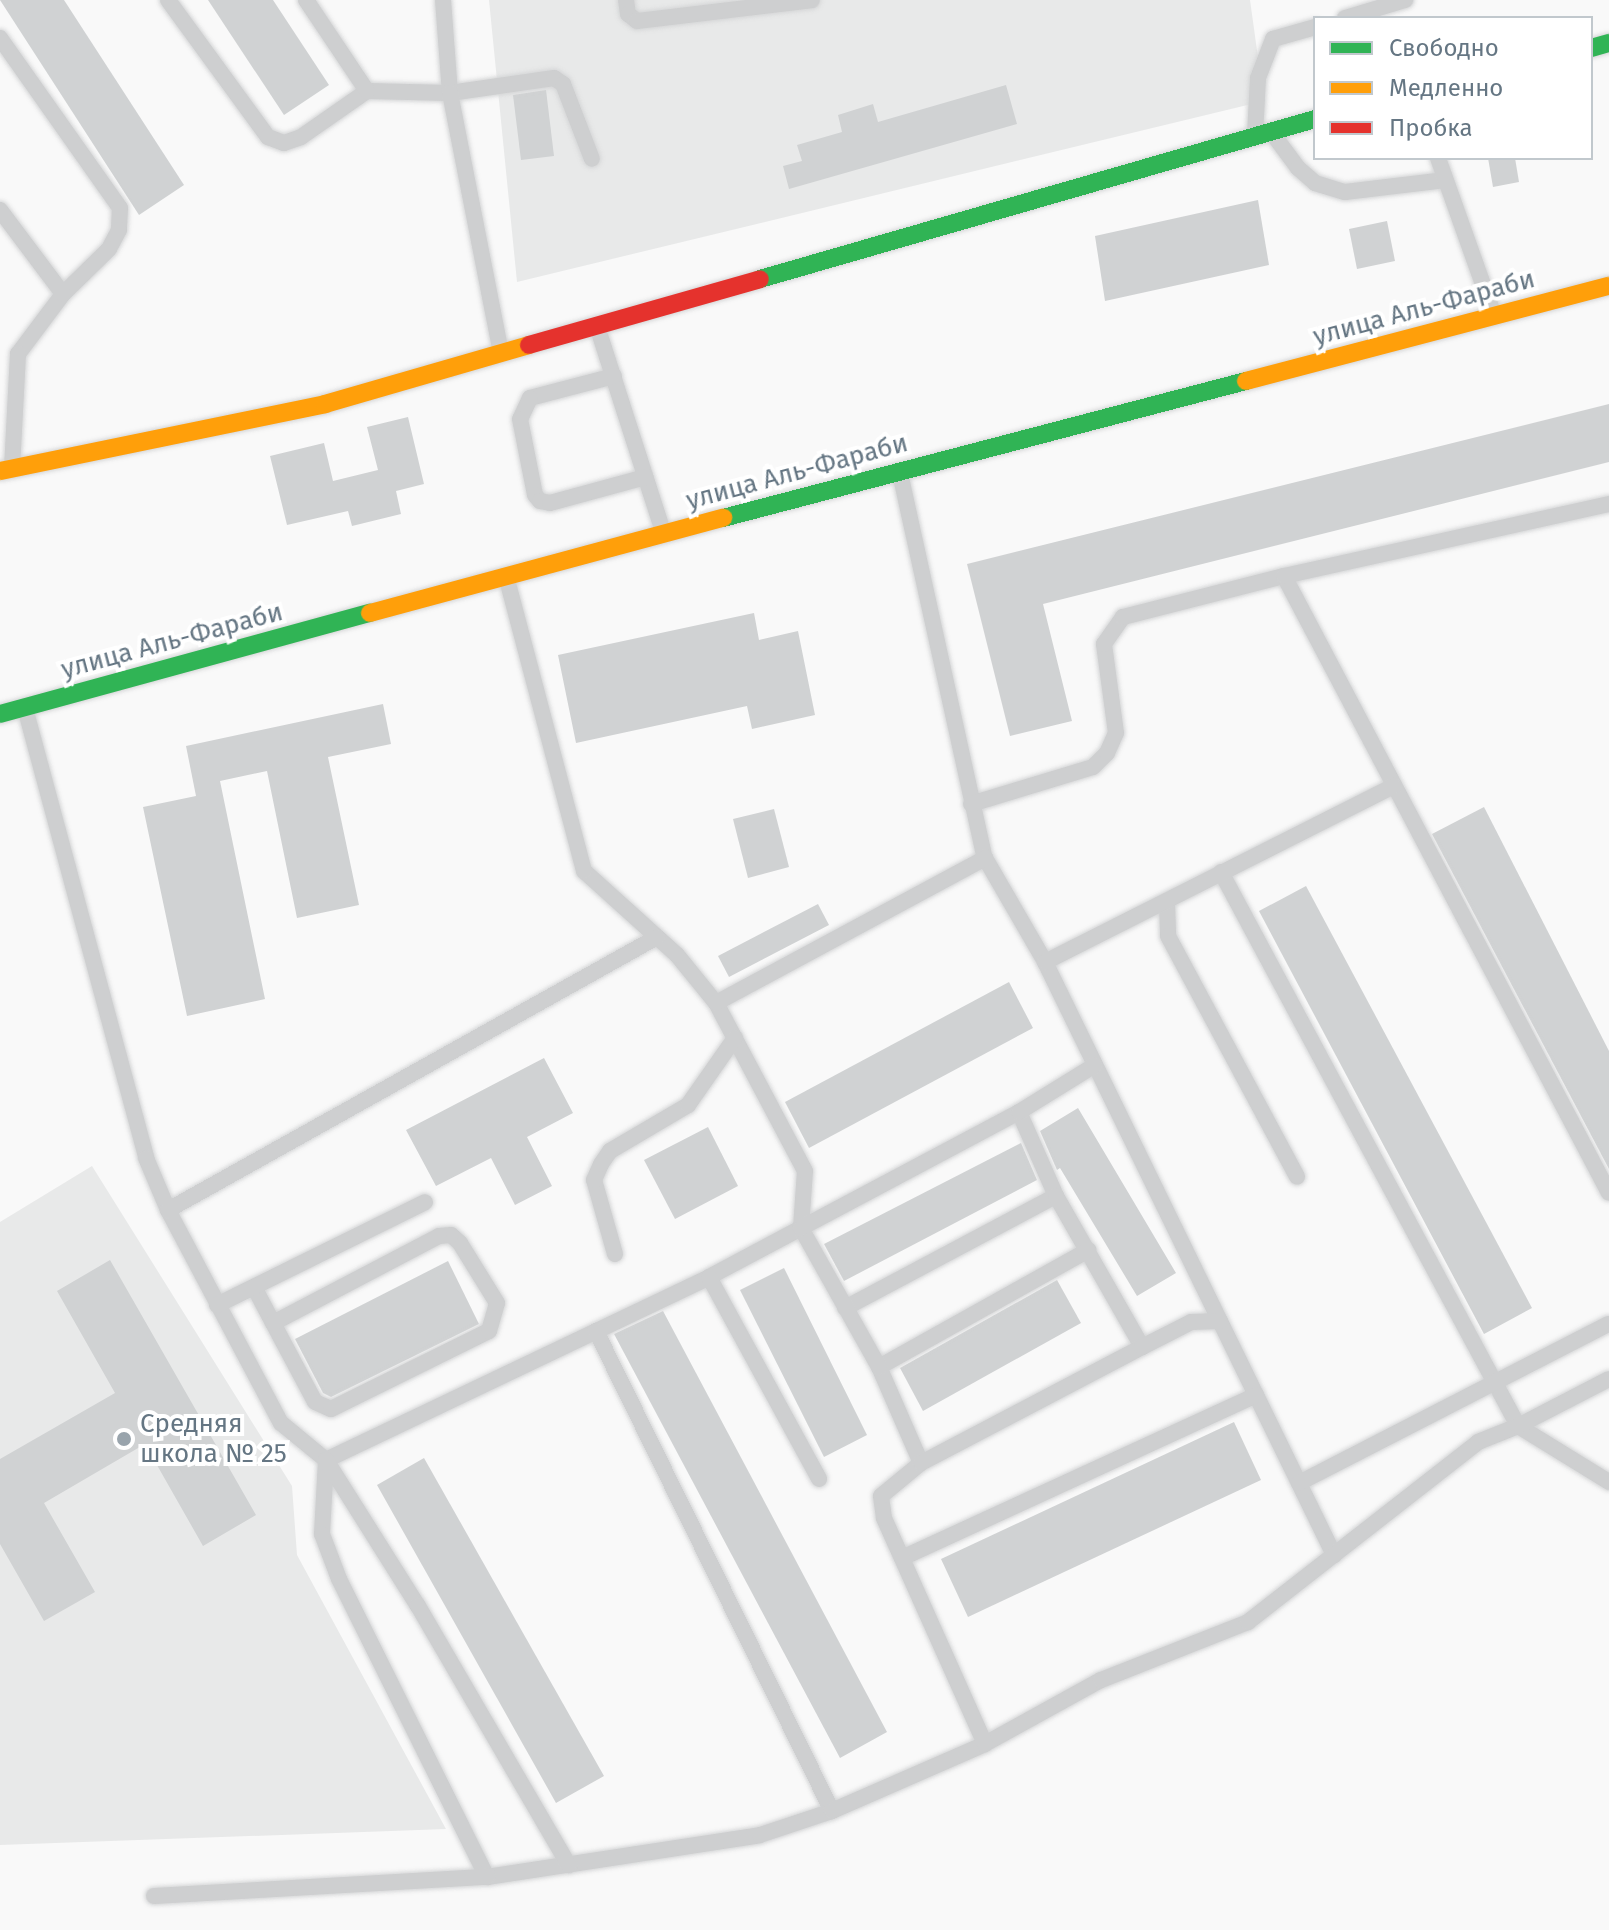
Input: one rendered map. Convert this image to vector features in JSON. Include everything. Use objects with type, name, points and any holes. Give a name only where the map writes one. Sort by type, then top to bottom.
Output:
[{"type":"main road","points":[[6,470],[325,404],[1313,120]]},
{"type":"main road","name":"улица Аль-Фараби","points":[[0,714],[507,579],[664,533],[1609,286]]},
{"type":"lane","points":[[168,0],[268,137],[284,143],[301,137],[367,91],[450,93],[554,78],[563,84],[592,159]]},
{"type":"lane","points":[[306,0],[367,91]]},
{"type":"lane","points":[[443,0],[450,93],[501,353]]},
{"type":"lane","points":[[626,0],[628,14],[637,21],[812,0]]},
{"type":"lane","points":[[1352,16],[1405,0]]},
{"type":"lane","points":[[1313,28],[1273,39],[1258,78],[1263,134],[1315,183],[1345,192],[1445,180]]},
{"type":"lane","points":[[0,38],[120,208],[119,230],[109,249],[63,294],[18,354],[6,470]]},
{"type":"lane","points":[[1439,160],[1495,317]]},
{"type":"lane","points":[[0,210],[63,294]]},
{"type":"lane","points":[[597,325],[664,533]]},
{"type":"lane","points":[[614,376],[530,398],[520,419],[535,495],[550,503],[646,477]]},
{"type":"lane","points":[[899,472],[985,858],[1045,962],[1334,1555]]},
{"type":"lane","points":[[971,804],[1093,767],[1107,753],[1116,733],[1104,644],[1123,617],[1284,576],[1609,504]]},
{"type":"lane","points":[[1284,576],[1609,1193]]},
{"type":"lane","points":[[507,579],[584,871],[677,955],[716,1003],[805,1171],[801,1228],[879,1367],[921,1463]]},
{"type":"lane","points":[[25,707],[146,1158],[168,1210],[281,1423],[326,1460],[418,1606],[569,1865]]},
{"type":"lane","points":[[1045,962],[1167,903],[1221,872],[1393,786]]},
{"type":"lane","points":[[716,1003],[985,858]]},
{"type":"lane","points":[[1221,872],[1518,1426],[1609,1482]]},
{"type":"lane","points":[[1167,903],[1168,936],[1297,1177]]},
{"type":"lane","points":[[168,1210],[657,937]]},
{"type":"lane","points":[[615,1254],[594,1180],[601,1164],[610,1151],[688,1105],[735,1038]]},
{"type":"lane","points":[[326,1460],[709,1277],[1019,1112],[1095,1065]]},
{"type":"lane","points":[[1019,1112],[1056,1196],[1142,1347]]},
{"type":"lane","points":[[845,1308],[1056,1196]]},
{"type":"lane","points":[[217,1305],[425,1202]]},
{"type":"lane","points":[[254,1287],[273,1323],[315,1402],[331,1409],[489,1331],[497,1303],[460,1243],[451,1235],[439,1236],[273,1323]]},
{"type":"lane","points":[[879,1367],[1088,1250]]},
{"type":"lane","points":[[709,1277],[819,1479]]},
{"type":"lane","points":[[985,1744],[884,1518],[881,1496],[921,1463],[1142,1347],[1191,1322],[1220,1321]]},
{"type":"lane","points":[[1299,1483],[1609,1324]]},
{"type":"lane","points":[[596,1331],[832,1811]]},
{"type":"lane","points":[[154,1896],[487,1877],[760,1835],[832,1811],[985,1744],[1101,1680],[1248,1622],[1478,1442],[1518,1426],[1609,1379]]},
{"type":"lane","points":[[902,1558],[1256,1395]]},
{"type":"lane","points":[[326,1460],[322,1534],[339,1579],[487,1877]]},
{"type":"shaded area","points":[[489,0],[1250,0],[1264,101],[517,282]]},
{"type":"shaded area","points":[[92,1166],[292,1486],[297,1555],[446,1829],[0,1845],[0,1222]]},
{"type":"building","points":[[0,0],[64,0],[184,185],[139,215]]},
{"type":"building","points":[[208,0],[273,0],[329,85],[284,115]]},
{"type":"building","points":[[1006,85],[1017,124],[789,189],[783,166],[802,161],[797,145],[842,132],[838,115],[873,104],[878,122]]},
{"type":"building","points":[[546,90],[554,156],[521,160],[513,95]]},
{"type":"building","points":[[1488,160],[1515,160],[1519,182],[1493,187]]},
{"type":"building","points":[[1258,200],[1269,265],[1105,301],[1095,236]]},
{"type":"building","points":[[1387,221],[1395,261],[1357,269],[1349,229]]},
{"type":"building","points":[[1609,404],[1609,462],[1043,604],[1072,721],[1010,736],[967,564]]},
{"type":"building","points":[[408,417],[424,484],[396,491],[401,514],[352,526],[348,511],[287,525],[270,456],[324,443],[333,481],[378,470],[367,427]]},
{"type":"building","points":[[754,613],[759,640],[798,631],[815,715],[752,729],[747,706],[576,743],[558,655]]},
{"type":"building","points":[[383,704],[391,744],[328,757],[359,905],[297,918],[267,771],[220,781],[265,999],[187,1016],[143,807],[196,796],[186,746]]},
{"type":"building","points":[[1484,807],[1609,1051],[1609,1169],[1432,834]]},
{"type":"building","points":[[774,809],[789,867],[748,878],[733,819]]},
{"type":"building","points":[[1306,886],[1532,1308],[1484,1334],[1259,911]]},
{"type":"building","points":[[818,904],[829,925],[729,977],[718,956]]},
{"type":"building","points":[[1009,982],[1033,1028],[809,1148],[785,1102]]},
{"type":"building","points":[[544,1058],[573,1113],[527,1137],[552,1186],[515,1205],[491,1158],[436,1186],[406,1130]]},
{"type":"building","points":[[1078,1108],[1176,1273],[1137,1296],[1060,1168],[1057,1170],[1040,1131]]},
{"type":"building","points":[[708,1127],[738,1186],[675,1219],[644,1160]]},
{"type":"building","points":[[1021,1143],[1037,1180],[844,1281],[824,1244]]},
{"type":"building","name":"Средняя школа № 25","points":[[110,1260],[256,1515],[203,1546],[145,1444],[44,1503],[95,1592],[44,1621],[0,1544],[0,1459],[115,1393],[57,1291]]},
{"type":"building","points":[[448,1261],[479,1324],[331,1397],[323,1393],[295,1339]]},
{"type":"building","points":[[784,1268],[867,1435],[824,1457],[740,1290]]},
{"type":"building","points":[[1057,1280],[1081,1323],[923,1411],[900,1368]]},
{"type":"building","points":[[663,1311],[887,1732],[840,1758],[614,1334]]},
{"type":"building","points":[[1234,1422],[1261,1480],[968,1617],[941,1559]]},
{"type":"building","points":[[424,1458],[604,1776],[556,1803],[377,1485]]},
{"type":"traffic: fast","points":[[1593,47],[1609,43]]},
{"type":"traffic: fast","points":[[760,279],[1313,120]]},
{"type":"traffic: fast","points":[[723,518],[1246,381]]},
{"type":"traffic: fast","points":[[0,714],[370,613]]},
{"type":"traffic: slow","points":[[1246,381],[1609,286]]},
{"type":"traffic: slow","points":[[0,471],[325,404],[529,345]]},
{"type":"traffic: slow","points":[[370,613],[723,518]]},
{"type":"traffic: jam","points":[[529,345],[760,279]]},
{"type":"place","name":"Средняя школа № 25","points":[[124,1439]]}]
